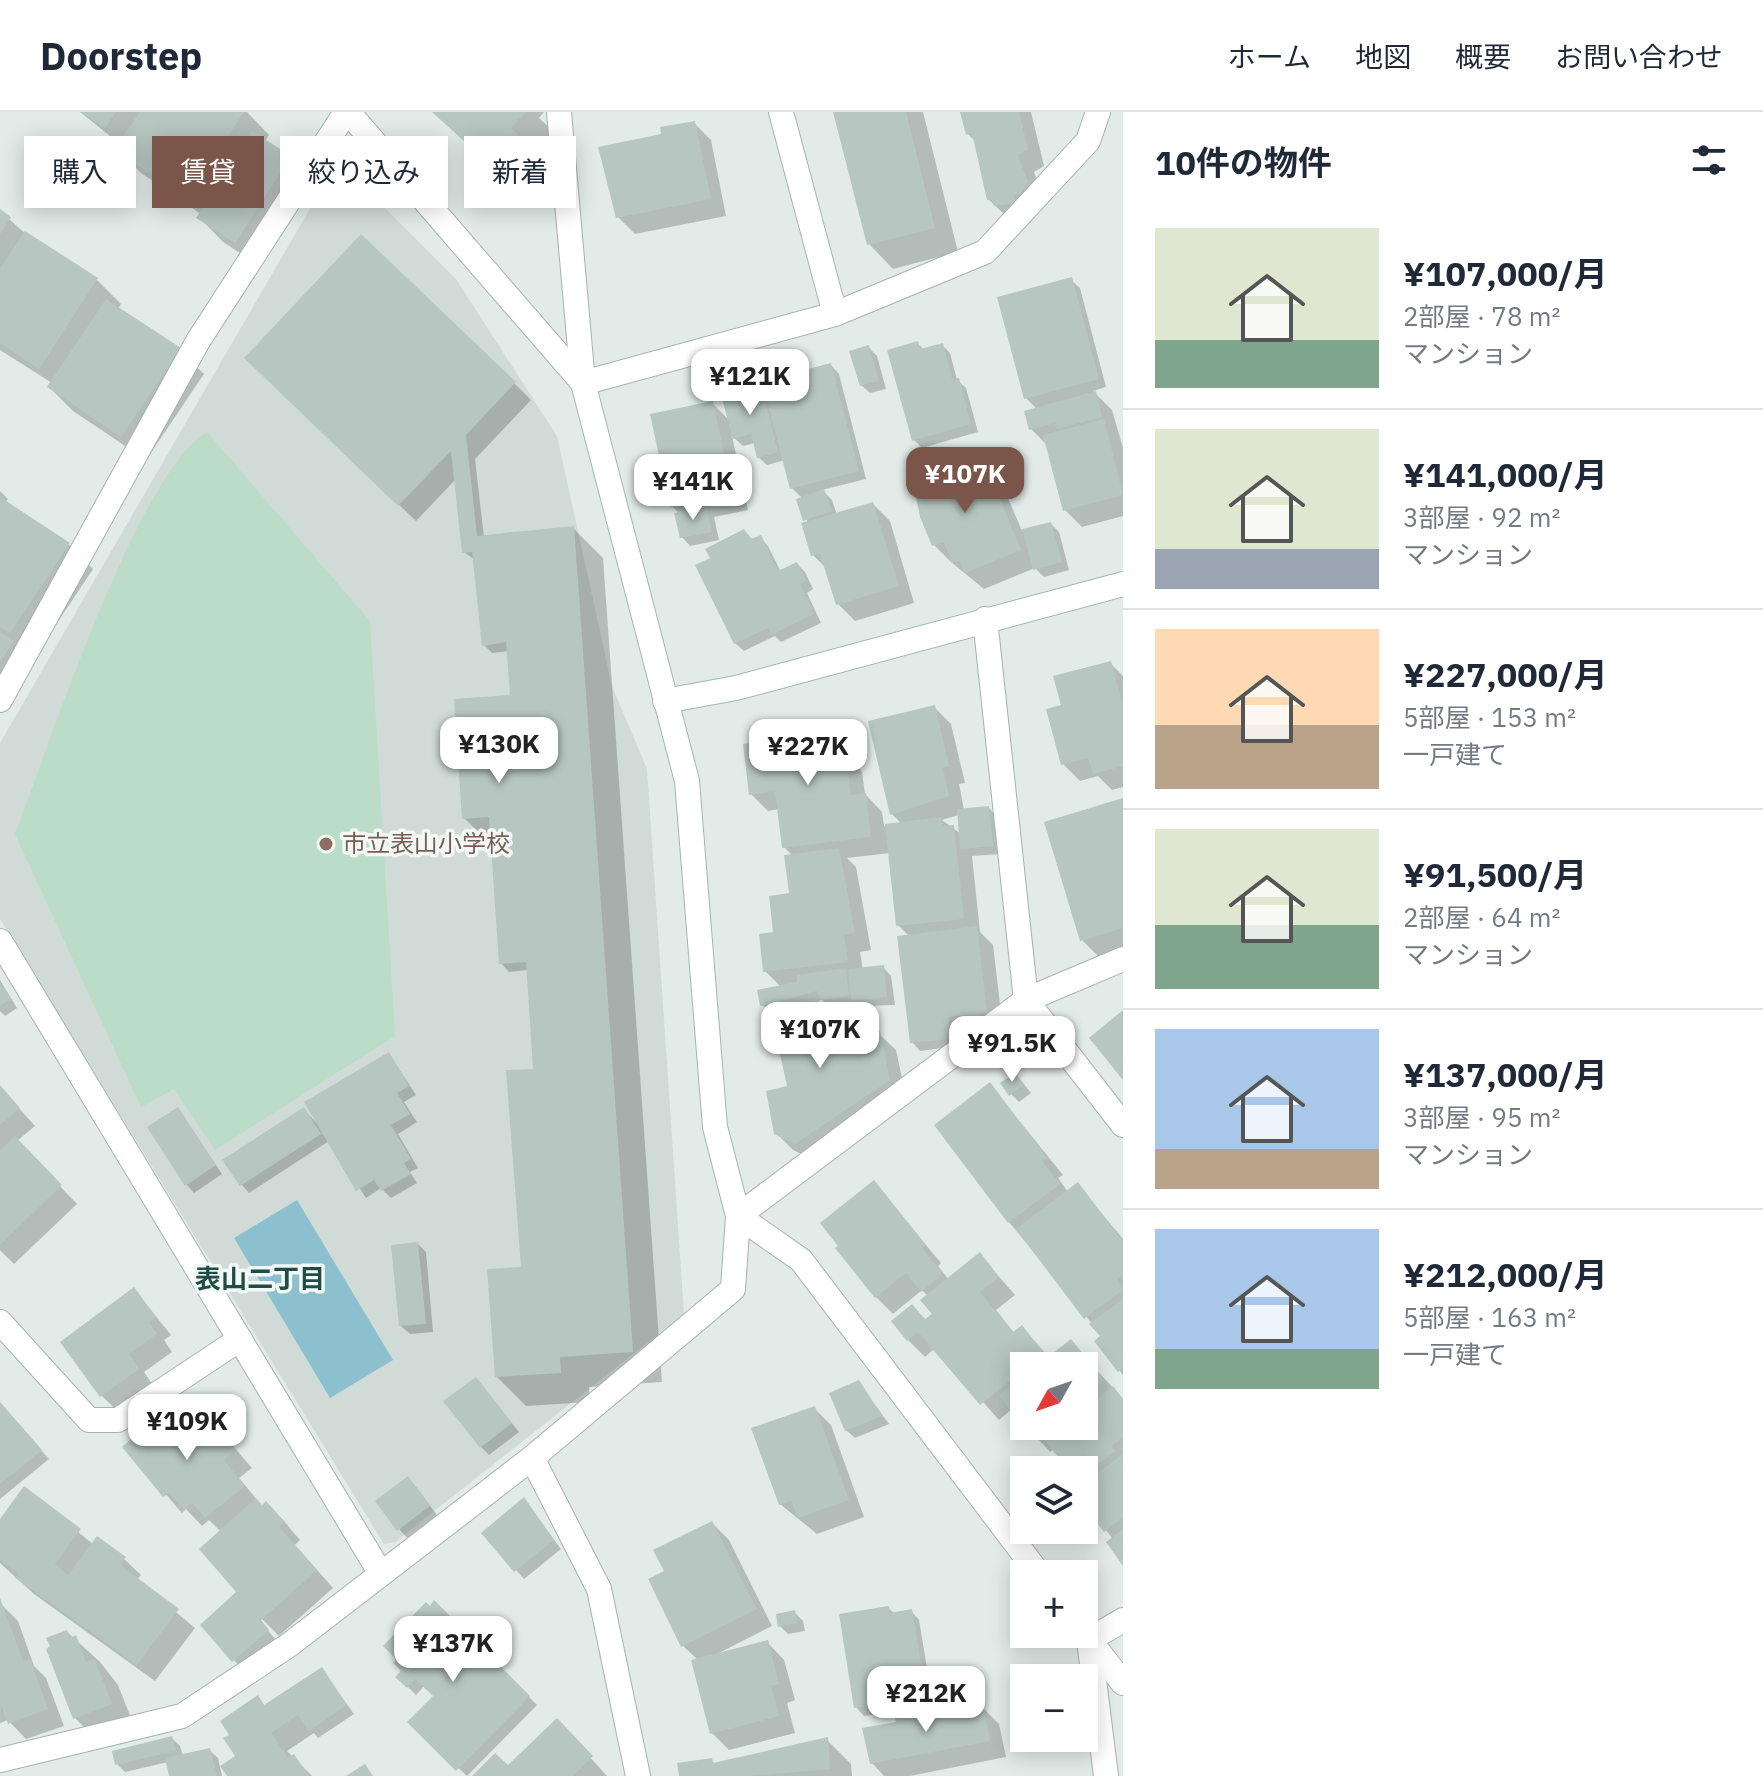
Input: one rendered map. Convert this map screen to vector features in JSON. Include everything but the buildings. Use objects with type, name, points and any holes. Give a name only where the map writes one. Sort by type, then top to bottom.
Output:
[{"type":"street","points":[[0,700],[198,341],[347,112],[583,383]]},
{"type":"street","points":[[0,1760],[182,1716],[289,1645],[532,1458],[733,1289],[738,1216],[715,1127],[687,781],[583,383],[559,112]]},
{"type":"street","points":[[781,112],[835,314]]},
{"type":"street","points":[[583,383],[835,314],[985,252],[1088,141],[1098,112]]},
{"type":"street","points":[[665,701],[736,688],[1123,584]]},
{"type":"street","points":[[985,619],[1026,1000],[1123,1125]]},
{"type":"street","points":[[0,941],[381,1574]]},
{"type":"street","points":[[738,1216],[1026,1000],[1123,959]]},
{"type":"street","points":[[738,1216],[801,1260],[1028,1560]]},
{"type":"street","points":[[0,1322],[89,1420],[118,1420],[240,1339]]},
{"type":"street","points":[[532,1458],[599,1589],[638,1776]]},
{"type":"street","points":[[1098,1632],[1123,1620]]},
{"type":"street","points":[[1089,1648],[1106,1776]]},
{"type":"street","points":[[1096,1648],[1123,1683]]},
{"type":"shaded area","name":"市立表山小学校","points":[[310,208],[385,208],[456,279],[557,436],[612,686],[647,769],[684,1314],[395,1542],[384,1544],[0,919],[0,743]]},
{"type":"green space","points":[[207,432],[370,621],[395,1036],[215,1150],[174,1089],[141,1107],[15,834],[97,616],[124,555],[152,500],[180,458]]},
{"type":"water","points":[[297,1200],[393,1360],[330,1398],[234,1238]]},
{"type":"place","name":"市立表山小学校","points":[[326,844]]},
{"type":"district","name":"表山二丁目","points":[[260,1279]]}]
